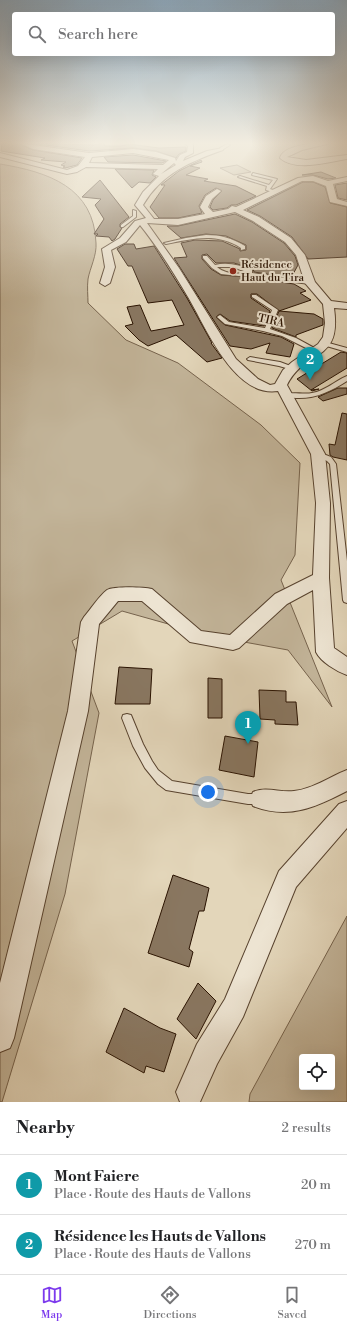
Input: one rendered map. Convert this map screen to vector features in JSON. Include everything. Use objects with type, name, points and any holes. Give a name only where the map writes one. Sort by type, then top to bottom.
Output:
[{"type":"street","points":[[146,194],[139,205],[145,217],[220,343],[240,370],[249,378],[267,388],[285,391]]},
{"type":"street","points":[[213,194],[209,198],[204,207],[213,217]]},
{"type":"street","points":[[105,283],[110,267],[106,249],[122,241],[134,224],[145,217],[169,223],[187,220],[194,221],[213,217],[261,194]]},
{"type":"street","points":[[332,194],[333,200],[347,204]]},
{"type":"street","points":[[129,204],[155,226],[169,246]]},
{"type":"street","points":[[236,206],[288,240],[300,255],[310,282],[328,304],[331,325],[329,337],[321,348],[293,368],[282,379],[285,391],[318,454],[323,503],[321,578],[325,652],[347,667]]},
{"type":"street","points":[[328,304],[347,306]]},
{"type":"street","points":[[0,1038],[78,711],[90,622],[113,595],[146,594],[196,637],[233,643],[281,599],[321,578]]},
{"type":"street","points":[[261,799],[293,802],[311,798],[347,780]]},
{"type":"street","points":[[189,1097],[207,1054],[234,1008],[287,879],[347,812]]},
{"type":"lane","points":[[122,226],[135,216],[145,217]]},
{"type":"lane","points":[[169,246],[203,236],[232,239],[243,247],[243,249]]},
{"type":"lane","points":[[205,257],[221,274],[249,274],[261,277],[310,282]]},
{"type":"lane","points":[[214,266],[222,265],[245,268],[250,271],[249,274]]},
{"type":"lane","points":[[254,296],[275,310],[267,330]]},
{"type":"lane","name":"TIRA","points":[[220,317],[227,323],[267,330],[321,348],[347,350]]},
{"type":"lane","points":[[250,359],[280,364],[293,368]]},
{"type":"lane","points":[[285,391],[311,395],[324,393],[347,378]]},
{"type":"lane","points":[[318,454],[329,459],[333,464],[347,600]]},
{"type":"lane","points":[[127,718],[136,742],[161,781],[170,786],[192,790],[248,799],[261,799]]},
{"type":"shaded area","points":[[0,194],[75,194],[87,208],[93,224],[96,243],[88,279],[88,303],[126,340],[178,363],[261,425],[300,463],[295,555],[281,580],[332,707],[288,650],[211,636],[122,611],[72,641],[99,713],[65,894],[2,1102],[0,1102]]},
{"type":"shaded area","points":[[347,916],[347,1102],[249,1102],[250,1094]]},
{"type":"building","points":[[85,194],[111,194],[129,217],[120,224],[120,227],[122,228],[115,239],[112,241],[109,237],[96,236],[98,234],[94,234],[104,219],[95,205],[101,199],[82,197]]},
{"type":"building","points":[[159,194],[206,194],[199,206],[202,213],[178,218],[159,218],[150,207]]},
{"type":"building","points":[[219,194],[253,194],[256,196],[236,205],[231,205],[227,208],[213,210],[210,207],[213,200]]},
{"type":"building","points":[[278,194],[327,194],[330,203],[347,207],[347,257],[308,259],[292,237],[260,216],[247,210]]},
{"type":"building","points":[[337,194],[347,194],[347,200],[338,198]]},
{"type":"building","points":[[235,214],[252,222],[284,243],[295,256],[298,265],[291,278],[254,272],[253,269],[234,263],[216,263],[207,254],[202,255],[202,259],[211,269],[221,275],[249,277],[294,284],[306,291],[300,293],[311,300],[279,311],[257,294],[251,294],[251,298],[270,311],[264,326],[230,321],[220,314],[216,317],[225,325],[281,337],[294,344],[290,357],[266,353],[270,343],[251,349],[230,346],[174,258],[187,257],[181,243],[195,240],[222,241],[240,249],[240,251],[246,250],[246,245],[226,236],[206,234],[181,238],[167,226],[178,226]]},
{"type":"building","points":[[125,244],[134,244],[136,249],[154,246],[187,298],[211,343],[222,358],[207,362],[176,335],[148,346],[139,340],[125,326],[133,324],[127,307],[140,305],[151,331],[184,325],[172,300],[148,303],[132,266],[128,266],[117,249]]},
{"type":"building","points":[[279,311],[314,314],[323,319],[323,325],[296,335],[296,337],[272,328]]},
{"type":"building","points":[[341,352],[347,353],[347,368],[311,390],[319,389],[312,391],[297,379]]},
{"type":"building","points":[[338,388],[347,388],[347,394],[323,401],[318,397]]},
{"type":"building","points":[[342,413],[347,414],[347,460],[330,455],[329,444],[335,445]]},
{"type":"building","points":[[119,667],[152,669],[150,704],[115,704]]},
{"type":"building","points":[[208,678],[222,679],[222,718],[208,718]]},
{"type":"building","points":[[259,690],[286,691],[286,702],[296,702],[298,725],[275,724],[275,720],[260,719]]},
{"type":"building","points":[[225,736],[258,742],[254,777],[219,770]]},
{"type":"building","points":[[173,875],[209,888],[204,911],[199,911],[189,949],[193,952],[189,967],[148,953]]},
{"type":"building","points":[[198,983],[216,1001],[196,1039],[177,1019]]},
{"type":"building","points":[[124,1008],[160,1028],[176,1034],[164,1072],[146,1066],[144,1073],[106,1052]]},
{"type":"place","name":"Résidence Haut du Tira","points":[[233,271]]},
{"type":"place","name":"Résidence les Hauts de Vallons","points":[[310,380]]},
{"type":"place","name":"Mont Faiere","points":[[248,744]]}]
